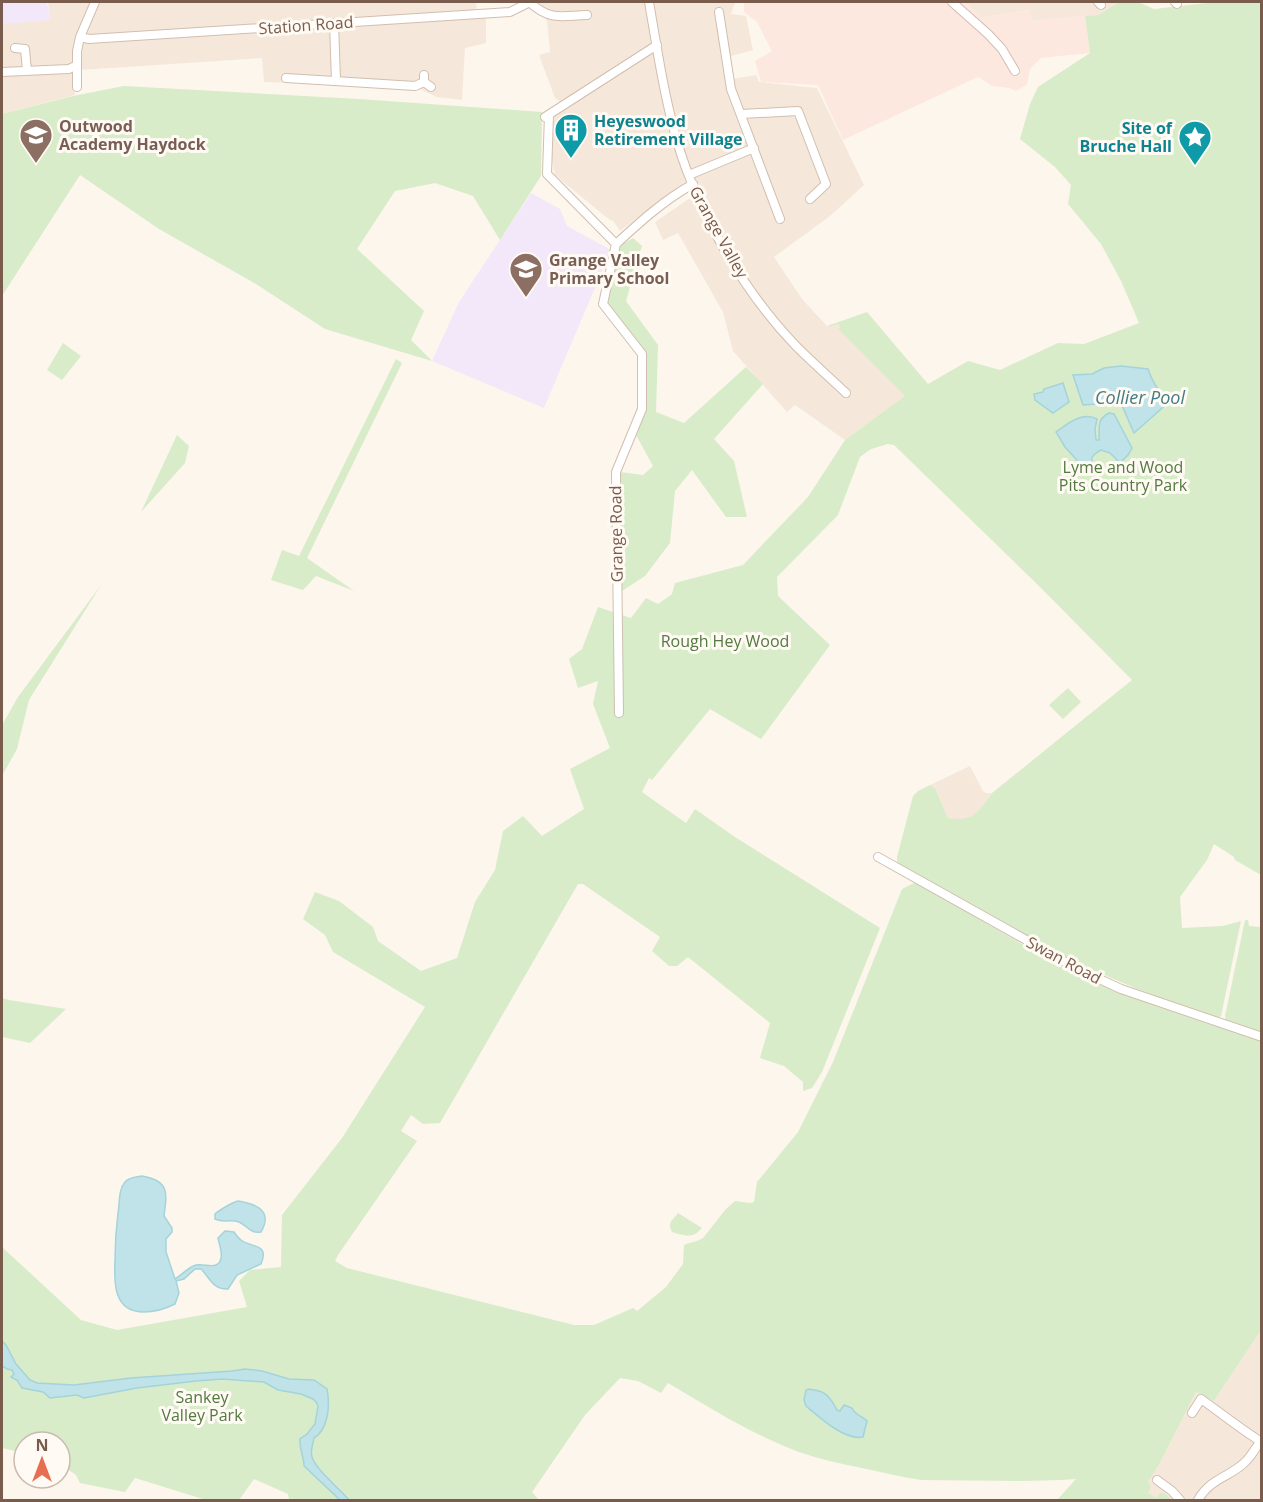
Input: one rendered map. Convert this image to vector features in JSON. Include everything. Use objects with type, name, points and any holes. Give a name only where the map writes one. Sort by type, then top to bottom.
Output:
[{"type":"street","points":[[77,87],[77,51],[80,37],[95,2]]},
{"type":"street","points":[[529,2],[539,11],[552,16],[586,15]]},
{"type":"street","name":"Station Road","points":[[80,37],[89,39],[510,12],[529,2]]},
{"type":"street","name":"Grange Valley","points":[[649,2],[677,140],[689,175],[717,236],[763,307],[795,345],[846,393]]},
{"type":"street","points":[[952,2],[1002,49],[1015,71]]},
{"type":"street","points":[[577,5],[578,15]]},
{"type":"street","points":[[719,12],[731,89],[780,219]]},
{"type":"street","points":[[334,22],[336,81]]},
{"type":"street","points":[[657,45],[546,117],[547,174],[616,244],[659,206],[693,184]]},
{"type":"street","points":[[21,47],[25,49],[27,71]]},
{"type":"street","points":[[2,72],[69,69],[77,65]]},
{"type":"street","points":[[286,78],[415,86],[426,81]]},
{"type":"street","points":[[741,114],[798,111],[826,184],[810,199]]},
{"type":"street","points":[[689,175],[754,148]]},
{"type":"street","name":"Grange Road","points":[[616,244],[603,304],[642,354],[642,409],[616,472],[619,713]]},
{"type":"street","name":"Swan Road","points":[[878,857],[1078,969],[1121,989],[1262,1037]]},
{"type":"street","points":[[1192,1413],[1201,1399],[1261,1440],[1247,1461],[1216,1480],[1198,1500]]},
{"type":"street","points":[[1157,1480],[1180,1500]]},
{"type":"shaded area","points":[[2,2],[55,2],[47,3],[51,20],[2,24]]},
{"type":"shaded area","points":[[48,2],[90,2],[74,42],[72,75],[75,95],[2,114],[2,22],[50,18]]},
{"type":"shaded area","points":[[97,2],[476,2],[477,10],[486,10],[486,43],[465,48],[462,100],[437,97],[417,88],[264,82],[262,58],[80,70],[78,57]]},
{"type":"shaded area","points":[[735,2],[731,14],[746,16],[753,50],[724,58],[727,80],[756,75],[759,82],[817,88],[864,185],[830,216],[774,257],[802,299],[827,326],[838,324],[840,327],[838,329],[906,396],[845,440],[795,405],[787,412],[733,351],[723,312],[678,233],[663,240],[655,222],[699,192],[686,160],[672,104],[664,107],[685,182],[620,231],[614,222],[555,175],[546,131],[547,119],[563,107],[567,107],[555,98],[539,55],[550,52],[547,21],[539,3]]},
{"type":"shaded area","points":[[744,2],[965,2],[980,18],[1029,10],[1032,21],[1085,15],[1090,53],[1041,58],[1030,69],[1027,85],[1016,91],[992,86],[978,77],[843,140],[818,85],[761,82],[755,61],[772,51],[757,22],[744,12]]},
{"type":"shaded area","points":[[965,2],[1119,2],[1098,15],[1031,21],[1029,10],[980,18]]},
{"type":"shaded area","name":"Grange Valley Primary School","points":[[531,193],[560,209],[567,226],[611,250],[544,408],[432,361],[459,302]]},
{"type":"shaded area","points":[[970,766],[983,791],[992,793],[976,815],[958,820],[948,818],[935,788],[930,785]]},
{"type":"shaded area","points":[[1261,1330],[1261,1500],[1131,1500],[1160,1463],[1196,1392],[1214,1401]]},
{"type":"green space","points":[[1119,2],[1138,2],[1154,9],[1216,2],[1261,2],[1261,875],[1214,844],[1207,860],[1180,897],[1182,928],[1223,926],[1241,921],[1221,1016],[1218,1018],[1137,989],[1051,951],[900,865],[897,861],[913,796],[918,791],[930,785],[935,788],[948,818],[970,817],[979,810],[992,793],[1132,680],[894,445],[888,444],[871,449],[860,457],[838,515],[777,577],[778,596],[830,645],[761,739],[710,709],[652,780],[649,778],[642,792],[686,823],[695,809],[735,837],[880,928],[822,1072],[812,1088],[803,1091],[803,1082],[784,1066],[760,1058],[770,1023],[688,957],[677,966],[669,966],[652,951],[660,937],[583,884],[578,884],[440,1123],[423,1124],[411,1115],[401,1131],[417,1141],[335,1261],[347,1268],[574,1325],[594,1325],[633,1308],[637,1311],[666,1287],[683,1264],[684,1245],[703,1238],[735,1201],[754,1202],[757,1182],[798,1132],[833,1062],[902,889],[914,883],[919,884],[1064,967],[1151,1004],[1261,1041],[1261,1330],[1214,1401],[1196,1392],[1148,1482],[1151,1487],[1148,1493],[1156,1498],[1160,1493],[1164,1493],[1172,1500],[1057,1500],[1076,1479],[921,1480],[846,1465],[799,1452],[765,1438],[668,1383],[661,1393],[638,1381],[620,1378],[585,1415],[532,1492],[539,1500],[289,1500],[288,1494],[254,1479],[239,1500],[206,1500],[135,1478],[125,1492],[80,1483],[72,1472],[72,1430],[12,1430],[12,1450],[2,1448],[2,1247],[81,1320],[117,1330],[247,1307],[239,1281],[250,1270],[281,1267],[282,1215],[342,1138],[425,1007],[333,952],[325,935],[303,919],[315,892],[339,901],[373,927],[378,941],[421,971],[457,958],[475,902],[495,870],[503,831],[523,816],[542,836],[584,809],[570,769],[610,748],[593,704],[598,681],[578,688],[569,659],[582,649],[598,607],[631,618],[646,598],[658,604],[672,594],[675,583],[743,565],[808,497],[845,440],[905,396],[838,329],[840,327],[838,324],[827,326],[867,312],[928,384],[968,361],[1000,370],[1058,343],[1084,344],[1139,323],[1121,281],[1101,244],[1068,204],[1071,185],[1055,167],[1020,139],[1030,104],[1038,87],[1090,53],[1085,16],[1098,15]]},
{"type":"green space","points":[[124,86],[542,112],[541,176],[500,240],[473,196],[435,183],[395,191],[357,249],[424,311],[411,340],[432,361],[325,329],[256,284],[159,229],[80,175],[2,296],[2,114]]},
{"type":"green space","points":[[633,238],[642,246],[626,301],[658,345],[656,412],[684,423],[746,367],[763,384],[714,439],[734,461],[747,517],[726,517],[692,470],[675,491],[670,543],[645,576],[622,591],[620,472],[643,475],[653,466],[636,435],[647,409],[647,355],[607,303],[619,246]]},
{"type":"green space","points":[[63,343],[81,356],[62,380],[47,370]]},
{"type":"green space","points":[[396,359],[402,363],[307,558],[354,591],[316,576],[303,590],[271,580],[282,550],[299,556]]},
{"type":"green space","points":[[177,435],[189,446],[185,463],[141,512]]},
{"type":"green space","points":[[101,585],[29,700],[17,749],[2,776],[2,725],[18,697]]},
{"type":"green space","points":[[1068,688],[1081,702],[1063,719],[1049,705]]},
{"type":"green space","points":[[1245,920],[1248,920],[1249,926],[1261,927],[1261,1033],[1229,1023],[1225,1016]]},
{"type":"green space","points":[[2,998],[66,1009],[30,1043],[2,1037]]},
{"type":"green space","points":[[678,1213],[702,1228],[688,1236],[672,1232],[670,1224]]},
{"type":"water","name":"Collier Pool","points":[[1121,366],[1148,369],[1156,387],[1169,402],[1134,433],[1120,401],[1108,398],[1098,404],[1083,405],[1073,375],[1092,374],[1104,368]]},
{"type":"water","points":[[1063,383],[1069,402],[1053,413],[1035,400],[1034,394]]},
{"type":"water","points":[[1109,413],[1114,414],[1132,448],[1120,463],[1110,453],[1101,450],[1092,457],[1092,463],[1088,468],[1084,468],[1065,447],[1056,432],[1080,417],[1091,417],[1097,419],[1096,440],[1099,440],[1100,421]]},
{"type":"water","points":[[142,1176],[158,1181],[165,1189],[164,1216],[172,1228],[172,1232],[166,1239],[166,1252],[175,1279],[193,1266],[214,1266],[219,1263],[221,1256],[218,1238],[225,1231],[234,1232],[241,1240],[261,1249],[263,1257],[261,1264],[237,1275],[228,1289],[219,1288],[201,1269],[195,1269],[184,1279],[176,1281],[179,1293],[175,1304],[148,1312],[134,1311],[126,1307],[118,1294],[115,1277],[120,1197],[121,1189],[127,1180]]},
{"type":"water","points":[[238,1201],[257,1207],[264,1214],[264,1225],[261,1232],[252,1231],[239,1222],[215,1219],[215,1214]]},
{"type":"water","points":[[2,1341],[16,1364],[30,1380],[37,1383],[74,1385],[245,1369],[262,1371],[289,1379],[314,1380],[327,1389],[328,1402],[323,1429],[314,1438],[312,1457],[323,1473],[349,1500],[340,1500],[304,1466],[300,1439],[315,1424],[318,1406],[313,1399],[301,1394],[278,1390],[264,1382],[222,1379],[137,1388],[84,1398],[77,1395],[50,1398],[43,1392],[22,1388],[17,1380],[11,1377],[14,1374],[12,1370],[2,1366]]},
{"type":"water","points":[[806,1390],[825,1394],[837,1410],[840,1411],[844,1405],[852,1408],[867,1421],[863,1437],[840,1432],[806,1406],[804,1400]]},
{"type":"place","name":"Heyeswood Retirement Village","points":[[571,159]]},
{"type":"place","name":"Outwood Academy Haydock","points":[[36,164]]},
{"type":"place","name":"Site of Bruche Hall","points":[[1195,166]]},
{"type":"place","name":"Grange Valley Primary School","points":[[526,298]]},
{"type":"park label","name":"Lyme and Wood Pits Country Park","points":[[1123,476]]},
{"type":"park label","name":"Rough Hey Wood","points":[[725,641]]},
{"type":"park label","name":"Sankey Valley Park","points":[[202,1406]]}]
